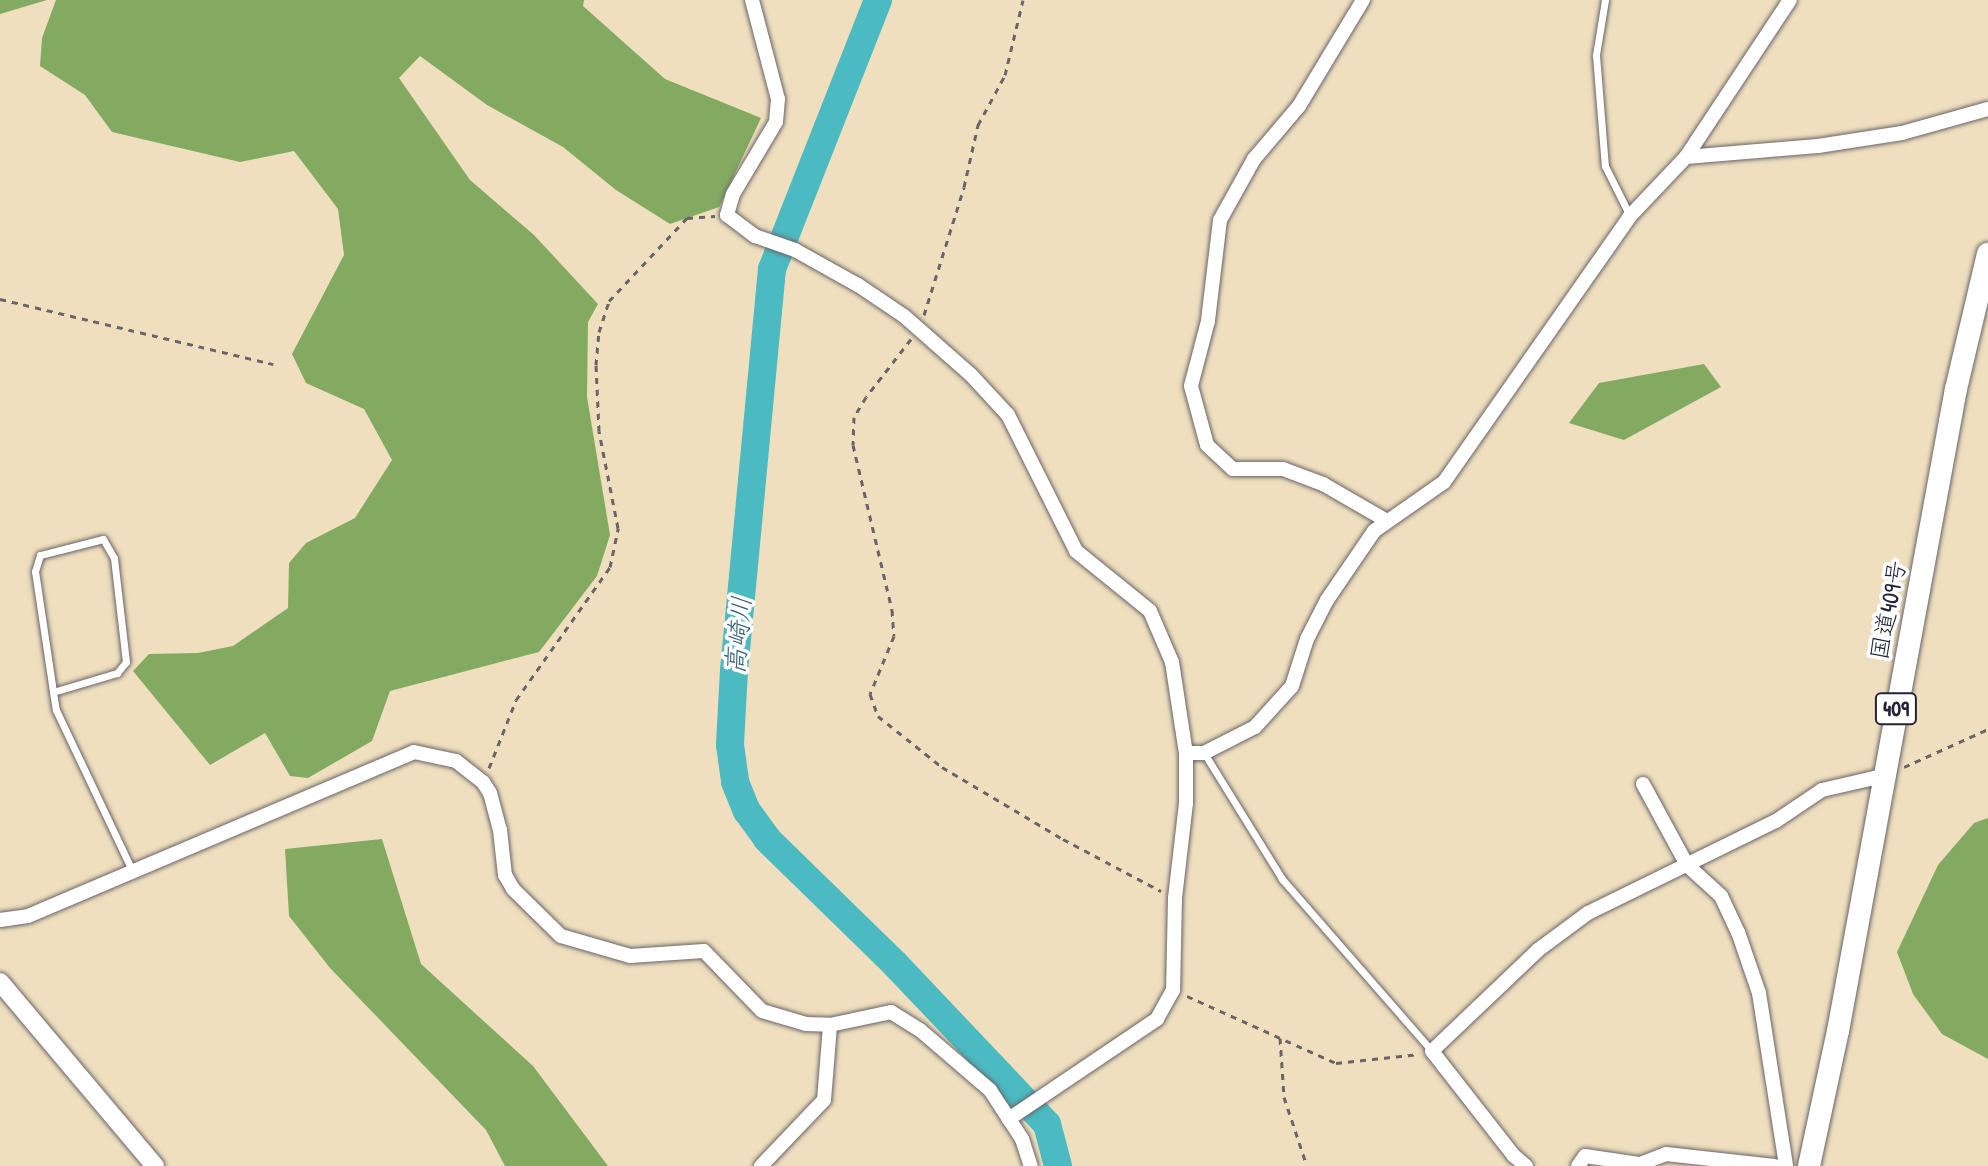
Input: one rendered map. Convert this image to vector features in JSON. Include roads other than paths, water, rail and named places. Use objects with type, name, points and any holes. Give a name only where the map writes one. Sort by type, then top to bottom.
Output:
[{"type":"highway","name":"国道409号","points":[[1809,1166],[1838,1031],[1956,389],[1988,254]]},
{"type":"street","points":[[752,0],[778,99],[776,122],[733,194],[727,215],[755,236],[795,250],[858,285],[919,330],[971,375],[1008,415],[1076,551],[1150,611],[1172,662],[1186,753],[1186,803],[1175,898],[1173,990],[1157,1019],[1009,1119]]},
{"type":"street","points":[[1363,0],[1299,106],[1254,159],[1220,220],[1208,321],[1191,386],[1207,445],[1233,469],[1283,469],[1323,484],[1387,521]]},
{"type":"street","points":[[1186,753],[1204,753],[1255,727],[1292,686],[1307,639],[1327,600],[1374,531],[1444,482],[1502,404],[1630,216],[1686,157],[1790,0]]},
{"type":"street","points":[[1686,157],[1874,138],[1988,109]]},
{"type":"street","points":[[0,920],[28,916],[414,752],[456,761],[483,782],[500,830],[505,875],[520,897],[561,936],[630,956],[704,951],[762,1011],[806,1024],[830,1025],[891,1012],[920,1030],[990,1090],[1022,1139],[1031,1166]]},
{"type":"street","points":[[1526,1166],[1514,1156],[1432,1051],[1550,941],[1588,913],[1776,821],[1822,790],[1883,776]]},
{"type":"street","points":[[1643,784],[1687,865],[1721,896],[1759,993],[1786,1166]]},
{"type":"street","points":[[0,982],[155,1166]]},
{"type":"street","points":[[761,1166],[824,1100],[830,1025]]},
{"type":"street","points":[[1578,1166],[1585,1156],[1640,1164],[1666,1154],[1774,1166]]},
{"type":"lane","points":[[1605,0],[1596,55],[1605,166],[1630,216]]},
{"type":"lane","points":[[53,692],[117,673],[126,662],[114,558],[103,539],[40,555],[35,571],[53,692],[56,710],[132,870]]},
{"type":"lane","points":[[1204,753],[1282,879],[1432,1051]]},
{"type":"waterway","name":"高崎川","points":[[878,0],[772,269],[734,670],[730,745],[735,782],[747,811],[767,839],[895,964],[1047,1124],[1058,1166]]}]
